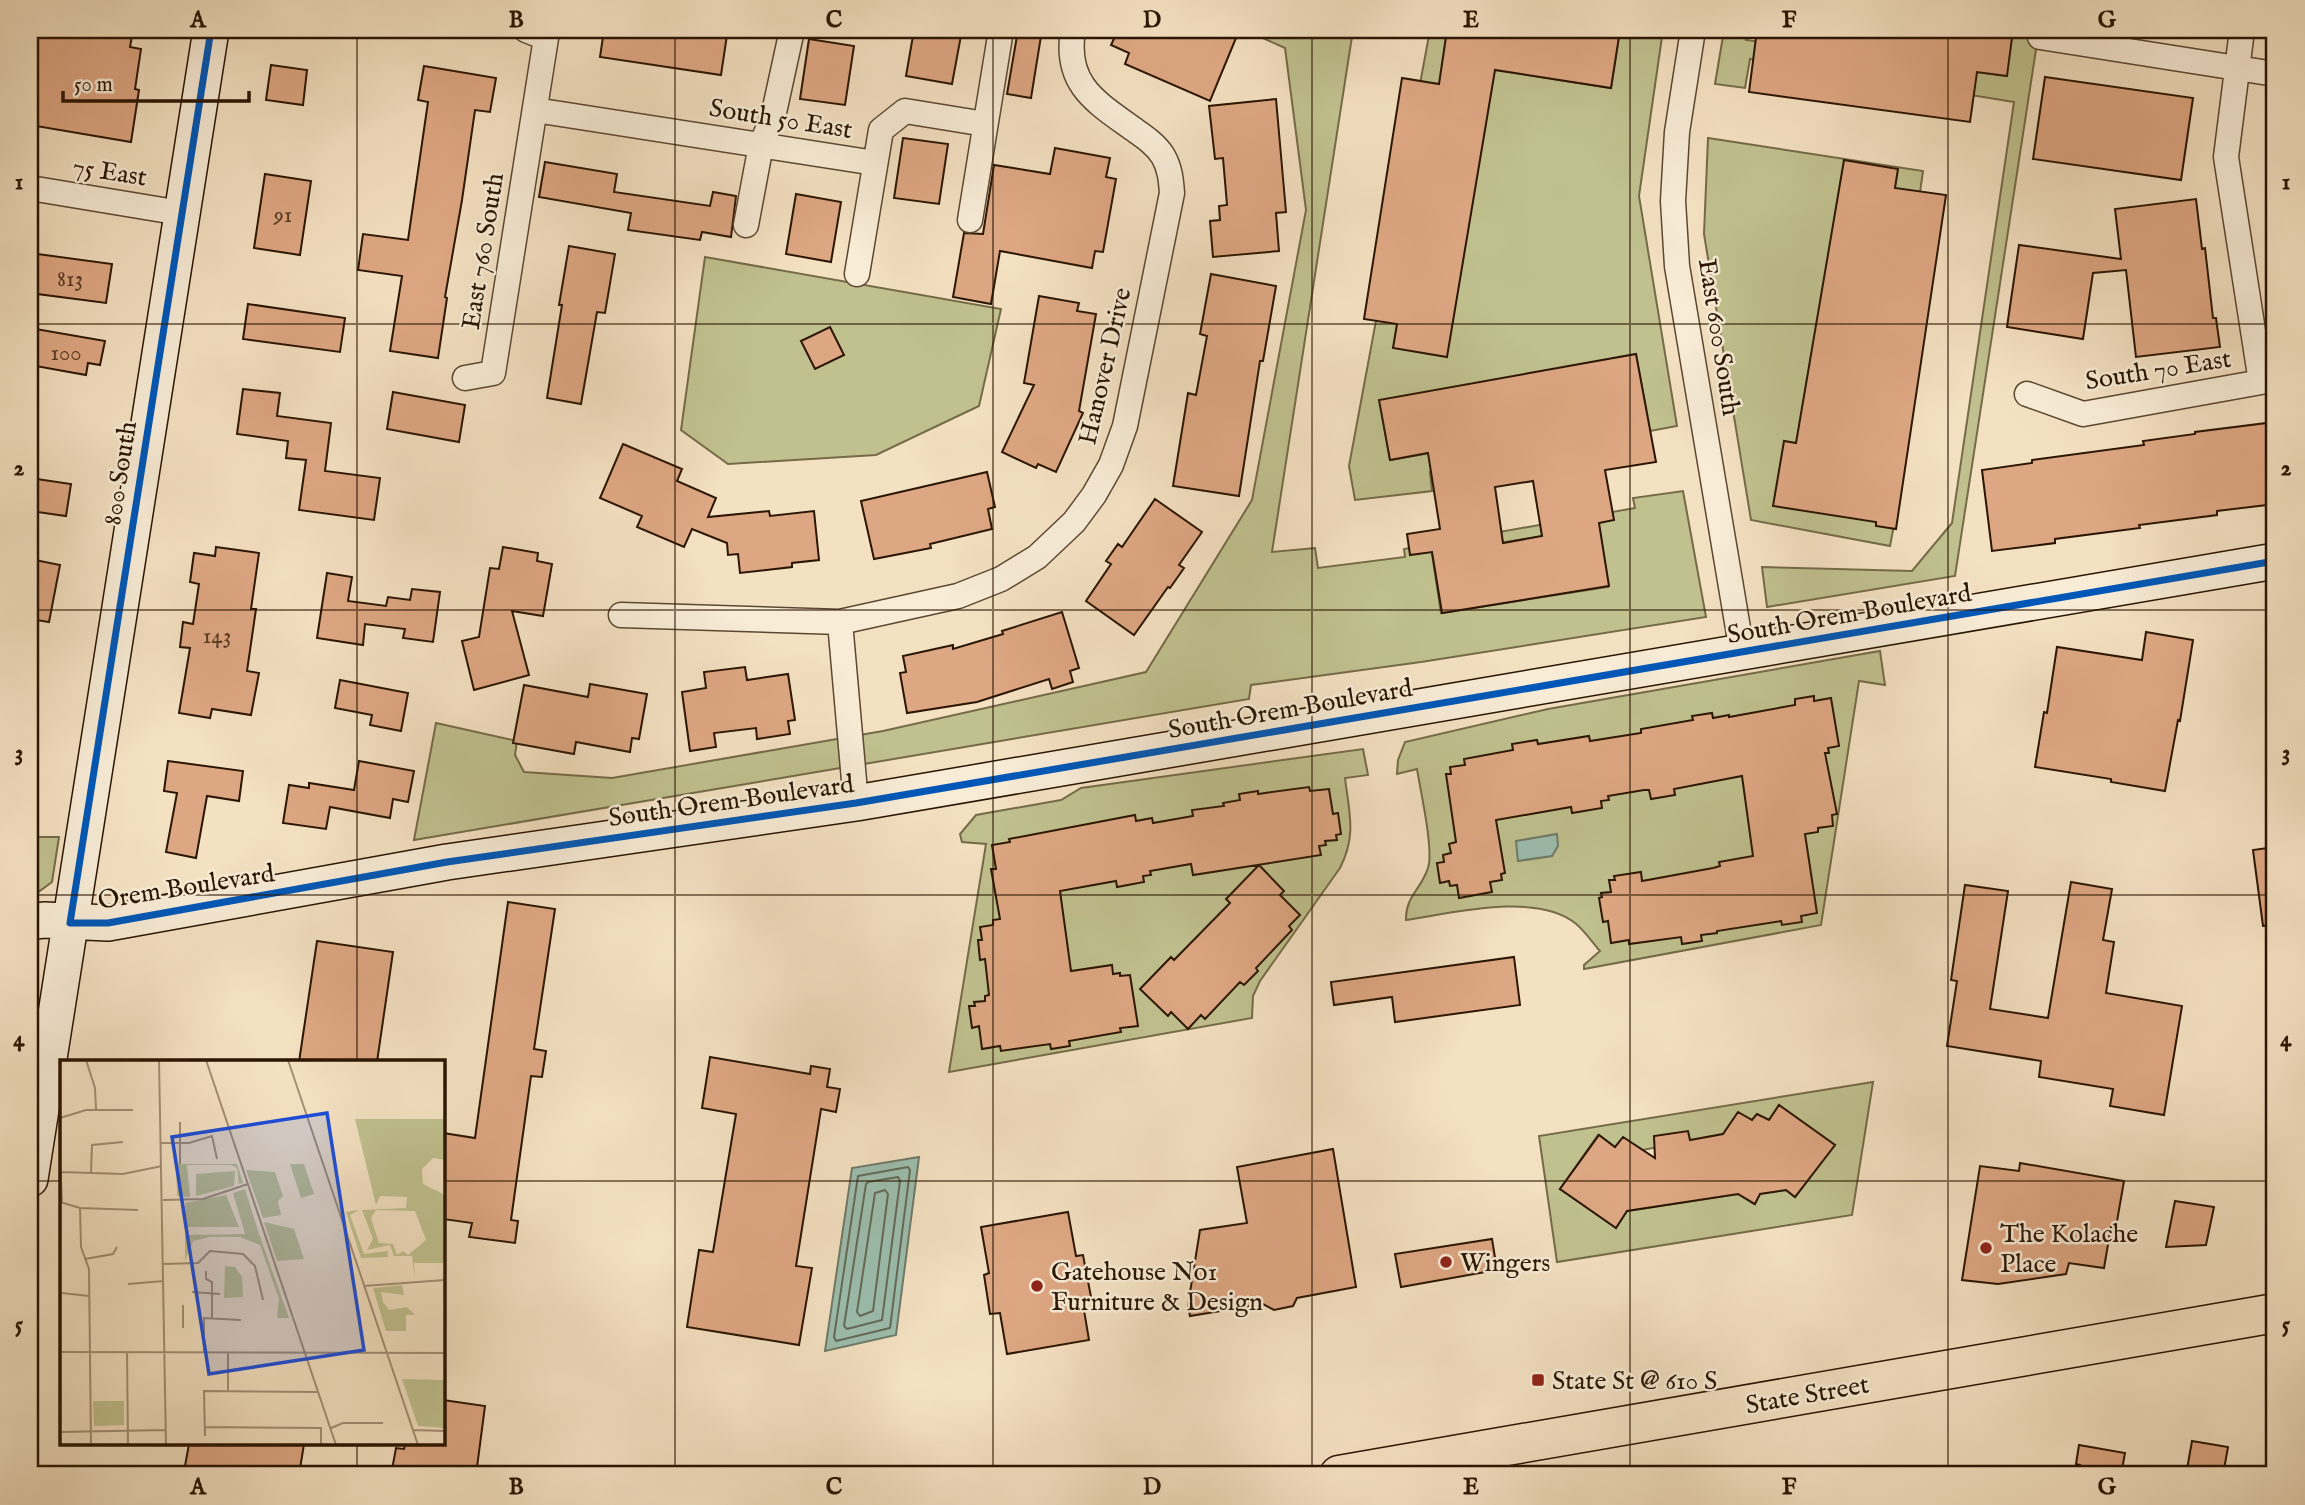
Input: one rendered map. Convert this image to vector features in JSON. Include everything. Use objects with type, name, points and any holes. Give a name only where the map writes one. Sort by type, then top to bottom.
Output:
[{"type":"main road","name":"State Street","points":[[1339,1475],[2275,1313]]},
{"type":"street","name":"800 South","points":[[30,1179],[211,30]]},
{"type":"street","points":[[526,30],[546,38],[535,110]]},
{"type":"street","points":[[746,225],[761,145],[772,117],[792,30]]},
{"type":"street","points":[[970,220],[1001,30]]},
{"type":"street","name":"Hanover Drive","points":[[621,615],[840,622],[958,596],[1001,579],[1037,557],[1074,522],[1111,465],[1125,426],[1172,192],[1171,174],[1163,156],[1152,143],[1087,93],[1076,76],[1071,61],[1073,30]]},
{"type":"street","name":"East 600 South","points":[[1693,30],[1677,132],[1673,201],[1677,266],[1742,652]]},
{"type":"street","points":[[2236,68],[2242,30]]},
{"type":"street","points":[[2040,37],[2275,74]]},
{"type":"street","name":"South 70 East","points":[[2027,394],[2083,414],[2261,382],[2226,157],[2236,68]]},
{"type":"street","name":"South 50 East","points":[[535,110],[875,163],[881,130],[905,111],[985,124]]},
{"type":"street","name":"East 760 South","points":[[465,378],[493,373],[535,110]]},
{"type":"street","points":[[857,274],[875,163]]},
{"type":"street","name":"75 East","points":[[30,188],[181,213]]},
{"type":"street","name":"South Orem Boulevard","points":[[310,886],[447,862],[856,803],[2275,561]]},
{"type":"street","points":[[840,622],[856,803]]},
{"type":"street","name":"Orem Boulevard","points":[[30,922],[44,920],[108,923],[310,886]]},
{"type":"green space","points":[[1245,30],[1353,30],[1272,552],[1315,548],[1318,568],[1405,557],[1404,549],[1635,508],[1633,498],[1683,491],[1706,617],[1421,662],[1251,685],[1249,699],[414,840],[436,723],[517,741],[515,755],[524,772],[612,778],[883,731],[1146,672],[1252,500],[1306,210],[1285,48]],"holes":[[[1599,527],[1608,587],[1441,613],[1432,554]]]},
{"type":"green space","points":[[1430,30],[1447,30],[1443,62],[1611,88],[1620,30],[1663,30],[1639,196],[1677,426],[1430,472],[1432,491],[1355,500],[1349,466]],"holes":[[[1636,355],[1647,415],[1390,460],[1380,401]]]},
{"type":"green space","points":[[1724,30],[1747,30],[1746,40],[2006,76],[2013,30],[2039,30],[1955,576],[1767,607],[1762,567],[1912,571],[1952,523],[2014,102],[1750,59],[1745,88],[1715,84]]},
{"type":"green space","points":[[1708,138],[1923,171],[1874,516],[1895,520],[1890,546],[1751,520],[1704,234]]},
{"type":"green space","points":[[705,257],[1001,309],[979,406],[876,455],[728,464],[681,430]]},
{"type":"green space","points":[[1880,651],[1885,685],[1859,681],[1821,925],[1584,969],[1584,965],[1600,951],[1575,923],[1539,908],[1494,907],[1406,920],[1412,897],[1427,872],[1430,855],[1417,769],[1397,774],[1398,760],[1405,742],[1548,709]]},
{"type":"green space","points":[[1363,749],[1368,775],[1345,778],[1350,834],[1345,856],[1340,868],[1260,981],[1253,996],[1252,1018],[949,1072],[986,844],[962,842],[960,834],[976,815],[1061,800],[1081,788]]},
{"type":"green space","points":[[30,837],[59,837],[52,882],[37,893],[30,894]]},
{"type":"green space","points":[[1873,1082],[1852,1215],[1557,1262],[1539,1136]],"holes":[[[1779,1105],[1835,1145],[1795,1197],[1786,1190],[1760,1193],[1754,1204],[1738,1194],[1627,1211],[1616,1227],[1560,1189],[1598,1135],[1615,1147],[1623,1138],[1643,1150],[1723,1134],[1738,1113],[1752,1120],[1757,1114],[1769,1120]]]},
{"type":"water","points":[[1557,834],[1558,846],[1552,856],[1518,861],[1516,841]]},
{"type":"water","points":[[919,1157],[896,1335],[825,1351],[852,1168]]},
{"type":"building","points":[[30,30],[133,30],[130,47],[141,49],[135,89],[139,90],[131,142],[30,125]]},
{"type":"building","points":[[604,30],[695,30],[727,35],[721,75],[600,57]]},
{"type":"building","points":[[914,30],[962,30],[952,84],[906,76]]},
{"type":"building","points":[[1018,30],[1042,30],[1031,98],[1007,94]]},
{"type":"building","points":[[1118,30],[1217,30],[1236,38],[1210,101],[1125,64],[1129,53],[1111,45]]},
{"type":"building","points":[[1447,30],[1620,30],[1611,88],[1495,70],[1447,357],[1393,348],[1397,324],[1364,319],[1402,78],[1439,84]]},
{"type":"building","points":[[1757,30],[2013,30],[2007,76],[1977,72],[1970,122],[1749,92]]},
{"type":"building","points":[[809,39],[854,46],[845,105],[800,99]]},
{"type":"building","points":[[271,65],[307,70],[303,105],[266,100]]},
{"type":"building","points":[[424,66],[496,78],[490,112],[475,110],[438,358],[390,351],[402,276],[358,270],[363,234],[408,240],[428,102],[418,100]]},
{"type":"building","points":[[2045,77],[2193,98],[2181,180],[2033,159]]},
{"type":"building","points":[[1276,99],[1286,212],[1276,213],[1279,251],[1213,257],[1210,221],[1220,220],[1219,206],[1227,205],[1223,158],[1215,159],[1209,106]]},
{"type":"building","points":[[903,138],[948,144],[939,204],[894,198]]},
{"type":"building","points":[[1055,148],[1110,158],[1106,177],[1116,179],[1103,252],[1095,251],[1092,268],[1000,251],[991,304],[953,297],[964,233],[983,234],[994,165],[1050,174]]},
{"type":"building","points":[[1844,160],[1898,169],[1895,188],[1946,195],[1896,529],[1876,526],[1876,522],[1773,506],[1784,441],[1796,443]]},
{"type":"building","points":[[545,162],[617,174],[614,192],[710,206],[713,192],[736,196],[731,237],[702,232],[700,240],[628,230],[631,213],[539,197]]},
{"type":"building","points":[[265,174],[311,181],[300,255],[254,248]]},
{"type":"building","points":[[796,194],[841,202],[831,262],[786,254]]},
{"type":"building","points":[[2196,199],[2213,318],[2216,318],[2220,347],[2136,357],[2126,270],[2093,273],[2083,339],[2007,327],[2019,245],[2121,259],[2115,209]]},
{"type":"building","points":[[569,246],[615,254],[605,313],[597,312],[581,404],[547,398]]},
{"type":"building","points":[[30,253],[112,264],[106,303],[30,293]]},
{"type":"building","points":[[1211,274],[1276,286],[1263,361],[1260,361],[1239,496],[1173,486],[1188,393],[1196,395],[1207,336],[1200,334]]},
{"type":"building","points":[[1039,296],[1079,303],[1077,311],[1096,314],[1079,411],[1083,413],[1056,472],[1038,464],[1036,468],[1002,452],[1034,385],[1024,383]]},
{"type":"building","points":[[248,304],[345,318],[340,352],[243,339]]},
{"type":"building","points":[[830,327],[844,355],[815,369],[801,341]]},
{"type":"building","points":[[30,328],[105,341],[100,365],[88,363],[86,375],[30,365]]},
{"type":"building","points":[[1636,354],[1656,462],[1605,470],[1614,520],[1599,523],[1609,586],[1442,613],[1432,552],[1410,555],[1407,534],[1440,529],[1428,453],[1390,460],[1379,400]],"holes":[[[1533,481],[1542,536],[1503,543],[1495,487]]]},
{"type":"building","points":[[243,389],[280,393],[277,416],[331,423],[325,471],[380,478],[374,520],[299,510],[306,460],[286,458],[288,441],[237,434]]},
{"type":"building","points":[[393,392],[465,405],[459,442],[387,429]]},
{"type":"building","points":[[2275,422],[2275,504],[2217,511],[2217,515],[2139,525],[2140,528],[2055,539],[2055,543],[1992,551],[1982,470],[2032,463],[2032,460],[2144,445],[2143,441],[2195,432]]},
{"type":"building","points":[[623,444],[682,469],[677,481],[716,498],[708,517],[769,511],[770,516],[814,511],[819,560],[792,563],[792,567],[740,573],[738,554],[728,555],[727,543],[692,529],[684,547],[637,527],[642,516],[600,498]]},
{"type":"building","points":[[987,472],[995,507],[988,509],[992,529],[930,544],[931,548],[874,559],[861,501]]},
{"type":"building","points":[[30,478],[71,484],[66,516],[30,511]]},
{"type":"building","points":[[1155,499],[1202,532],[1179,565],[1184,568],[1134,635],[1086,601],[1111,564],[1106,561],[1118,544],[1122,547]]},
{"type":"building","points":[[216,547],[259,553],[251,609],[256,609],[247,671],[259,673],[251,715],[212,709],[210,718],[179,713],[190,648],[180,647],[183,622],[193,624],[199,584],[190,582],[194,553],[215,556]]},
{"type":"building","points":[[503,547],[538,553],[537,561],[552,564],[543,616],[512,611],[529,675],[474,690],[462,641],[479,637],[490,568],[499,569]]},
{"type":"building","points":[[30,559],[60,565],[49,622],[30,619]]},
{"type":"building","points":[[327,573],[352,577],[348,601],[386,606],[388,597],[410,600],[412,589],[440,592],[433,642],[403,638],[405,629],[365,624],[363,645],[317,638]]},
{"type":"building","points":[[1062,612],[1079,668],[1070,671],[1073,682],[1052,689],[1049,679],[977,702],[907,713],[900,673],[906,672],[903,656],[953,645],[953,649]]},
{"type":"building","points":[[2146,632],[2193,640],[2165,791],[2035,767],[2057,647],[2142,660]]},
{"type":"building","points":[[745,667],[747,680],[788,674],[795,720],[788,721],[790,734],[757,739],[756,728],[714,733],[716,747],[690,751],[682,692],[706,688],[704,672]]},
{"type":"building","points":[[340,680],[408,693],[401,731],[370,725],[372,715],[335,708]]},
{"type":"building","points":[[590,684],[647,694],[639,739],[632,738],[630,752],[576,742],[574,754],[513,743],[524,685],[588,697]]},
{"type":"building","points":[[1814,696],[1814,701],[1831,698],[1839,746],[1828,748],[1829,753],[1825,753],[1837,814],[1832,815],[1833,826],[1818,828],[1818,832],[1805,834],[1817,913],[1801,916],[1802,922],[1782,925],[1781,921],[1717,931],[1701,935],[1702,941],[1682,944],[1681,937],[1629,944],[1629,940],[1611,943],[1608,921],[1603,922],[1599,898],[1602,897],[1601,893],[1611,892],[1609,880],[1615,880],[1614,876],[1641,872],[1642,881],[1713,868],[1720,866],[1719,862],[1753,856],[1742,776],[1674,789],[1675,795],[1651,799],[1649,790],[1644,790],[1608,796],[1609,800],[1601,801],[1602,808],[1572,813],[1571,807],[1496,820],[1505,873],[1501,874],[1502,880],[1490,882],[1492,892],[1459,898],[1457,885],[1450,886],[1449,881],[1440,883],[1437,863],[1444,862],[1443,855],[1451,853],[1449,844],[1456,842],[1446,774],[1451,774],[1450,767],[1465,765],[1464,759],[1513,750],[1512,744],[1537,740],[1538,744],[1589,736],[1590,741],[1641,733],[1641,729],[1693,720],[1692,716],[1712,713],[1713,718],[1729,717],[1795,705],[1795,699]]},
{"type":"building","points":[[168,761],[243,771],[239,801],[207,796],[196,858],[166,852],[177,793],[164,791]]},
{"type":"building","points":[[359,761],[414,771],[408,802],[393,799],[390,818],[330,807],[326,829],[283,823],[289,785],[309,788],[309,783],[354,790]]},
{"type":"building","points":[[1309,787],[1310,791],[1329,789],[1333,814],[1338,813],[1341,834],[1336,835],[1337,840],[1325,841],[1326,845],[1319,846],[1321,855],[1193,875],[1191,864],[1150,871],[1151,875],[1143,876],[1144,882],[1117,887],[1116,881],[1060,891],[1071,971],[1112,965],[1113,974],[1130,975],[1138,1026],[1120,1028],[1121,1032],[1069,1041],[1070,1046],[1051,1049],[1050,1044],[1001,1051],[1000,1046],[982,1049],[979,1026],[972,1028],[969,1006],[975,1006],[974,1002],[985,1001],[985,996],[989,995],[985,959],[980,960],[980,927],[993,925],[993,920],[1000,919],[991,869],[996,869],[992,845],[1010,842],[1009,839],[1135,815],[1136,821],[1152,818],[1153,823],[1193,816],[1192,810],[1224,806],[1223,803],[1240,800],[1239,794]]},
{"type":"building","points":[[2275,847],[2275,925],[2263,926],[2253,850]]},
{"type":"building","points":[[1259,865],[1284,891],[1280,895],[1300,915],[1289,926],[1292,930],[1256,968],[1258,971],[1244,985],[1240,982],[1205,1019],[1201,1015],[1188,1029],[1171,1012],[1168,1016],[1140,989],[1171,957],[1174,960],[1230,903],[1226,899]]},
{"type":"building","points":[[2071,882],[2112,889],[2103,940],[2114,942],[2106,993],[2182,1006],[2164,1115],[2110,1106],[2113,1089],[2039,1077],[2041,1061],[1947,1046],[1957,981],[1951,980],[1965,885],[2008,891],[1990,1009],[2048,1018]]},
{"type":"building","points":[[508,902],[555,909],[534,1049],[546,1051],[542,1077],[531,1076],[511,1220],[518,1221],[515,1243],[469,1237],[472,1223],[444,1219],[444,1133],[475,1138]]},
{"type":"building","points":[[317,941],[393,952],[377,1060],[299,1060]]},
{"type":"building","points":[[1514,957],[1520,1005],[1395,1022],[1392,997],[1334,1005],[1331,982]]},
{"type":"building","points":[[710,1057],[810,1074],[811,1066],[830,1069],[827,1087],[840,1089],[836,1112],[821,1109],[796,1266],[812,1268],[799,1345],[687,1327],[699,1250],[713,1252],[736,1114],[702,1108]]},
{"type":"building","points":[[1779,1105],[1835,1145],[1795,1197],[1786,1190],[1760,1194],[1755,1204],[1738,1194],[1627,1211],[1616,1228],[1560,1189],[1599,1135],[1615,1147],[1623,1137],[1655,1158],[1654,1136],[1688,1131],[1690,1140],[1723,1134],[1738,1112],[1752,1120],[1757,1114],[1769,1120]]},
{"type":"building","points":[[1333,1149],[1356,1287],[1297,1298],[1293,1306],[1274,1310],[1263,1304],[1190,1316],[1188,1305],[1200,1230],[1247,1223],[1237,1167]]},
{"type":"building","points":[[2020,1163],[2124,1181],[2116,1227],[2111,1227],[2104,1268],[2069,1263],[2066,1274],[1998,1284],[1962,1280],[1980,1166],[2019,1171]]},
{"type":"building","points":[[2175,1201],[2214,1207],[2206,1245],[2166,1247]]},
{"type":"building","name":"Gatehouse No1 Furniture & Design","points":[[1068,1212],[1076,1256],[1083,1255],[1091,1297],[1082,1298],[1089,1340],[1007,1354],[1000,1313],[990,1314],[984,1275],[989,1273],[981,1227]]},
{"type":"building","name":"Wingers","points":[[1492,1239],[1497,1270],[1401,1287],[1395,1254]]},
{"type":"building","points":[[444,1400],[485,1406],[476,1475],[391,1475],[396,1448],[404,1449],[405,1446],[444,1446]]},
{"type":"building","points":[[2192,1441],[2228,1447],[2223,1475],[2186,1475]]},
{"type":"building","points":[[2079,1445],[2125,1453],[2121,1475],[2078,1475],[2080,1465],[2076,1464]]},
{"type":"building","points":[[189,1446],[304,1446],[299,1475],[241,1475],[185,1466]]},
{"type":"cycle path","points":[[211,30],[70,923],[108,923],[447,862],[856,803],[2275,561]]},
{"type":"place","name":"The Kolache Place","points":[[1986,1248]]},
{"type":"place","name":"Wingers","points":[[1446,1262]]},
{"type":"place","name":"Gatehouse No1 Furniture & Design","points":[[1037,1286]]},
{"type":"place","name":"State St @ 610 S","points":[[1538,1380]]}]
